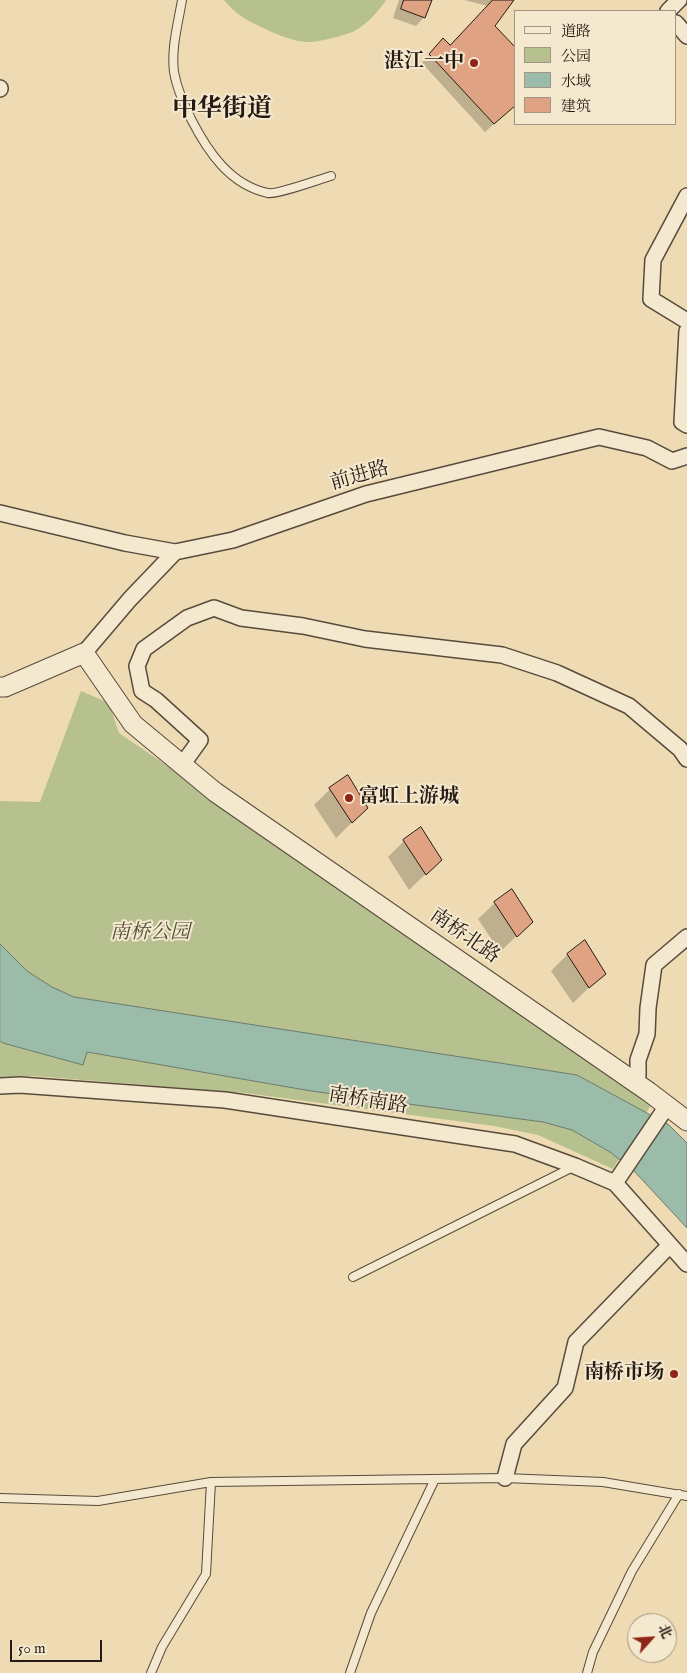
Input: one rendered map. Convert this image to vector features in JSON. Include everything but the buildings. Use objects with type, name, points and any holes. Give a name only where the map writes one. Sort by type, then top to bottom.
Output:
[{"type":"street","points":[[669,10],[679,0]]},
{"type":"street","points":[[677,24],[687,36]]},
{"type":"street","points":[[687,196],[653,260],[651,299],[687,321]]},
{"type":"street","points":[[687,331],[682,422],[687,425]]},
{"type":"street","name":"前进路","points":[[175,552],[233,540],[366,494],[598,436],[647,448],[672,461],[687,456]]},
{"type":"street","points":[[0,513],[115,541],[175,552]]},
{"type":"street","points":[[0,687],[5,687],[84,653],[130,599],[175,552]]},
{"type":"street","points":[[182,765],[200,740],[156,700],[142,691],[137,666],[144,649],[187,618],[214,608],[241,618],[303,626],[365,639],[502,655],[558,673],[629,706],[680,749],[687,759]]},
{"type":"street","name":"南桥北路","points":[[84,653],[133,724],[215,792],[649,1092],[687,1121]]},
{"type":"street","points":[[638,1076],[638,1060],[647,1034],[648,1008],[654,965],[687,937]]},
{"type":"street","name":"南桥南路","points":[[0,1086],[20,1085],[226,1100],[515,1144],[615,1183],[687,1264]]},
{"type":"street","points":[[615,1183],[667,1106]]},
{"type":"street","points":[[505,1478],[514,1444],[565,1388],[576,1342],[670,1245]]},
{"type":"lane","points":[[182,0],[174,45],[174,72],[180,96],[204,144],[216,161],[241,183],[270,194],[331,176]]},
{"type":"lane","points":[[638,1076],[649,1092]]},
{"type":"lane","points":[[354,1277],[574,1166]]},
{"type":"lane","points":[[0,1498],[98,1501],[211,1482],[505,1478],[603,1482],[683,1495],[632,1571],[593,1652],[587,1673]]},
{"type":"lane","points":[[350,1673],[372,1613],[436,1479]]},
{"type":"lane","points":[[152,1673],[162,1647],[206,1574],[211,1482]]},
{"type":"green space","points":[[224,0],[386,0],[365,24],[356,30],[335,37],[306,42],[292,40],[250,22],[232,9]]},
{"type":"green space","name":"南桥公园","points":[[81,691],[109,703],[119,733],[655,1098],[613,1169],[538,1135],[494,1126],[245,1093],[34,1076],[0,1077],[0,801],[40,802]]},
{"type":"water","points":[[0,944],[27,971],[52,987],[74,997],[577,1075],[669,1125],[687,1143],[687,1228],[634,1171],[610,1152],[572,1130],[543,1122],[311,1091],[87,1052],[83,1065],[3,1043],[0,1041]]},
{"type":"place","name":"湛江一中","points":[[474,63]]},
{"type":"place","name":"富虹上游城","points":[[349,798]]},
{"type":"place","name":"南桥市场","points":[[674,1374]]},
{"type":"district","name":"中华街道","points":[[222,111]]}]
